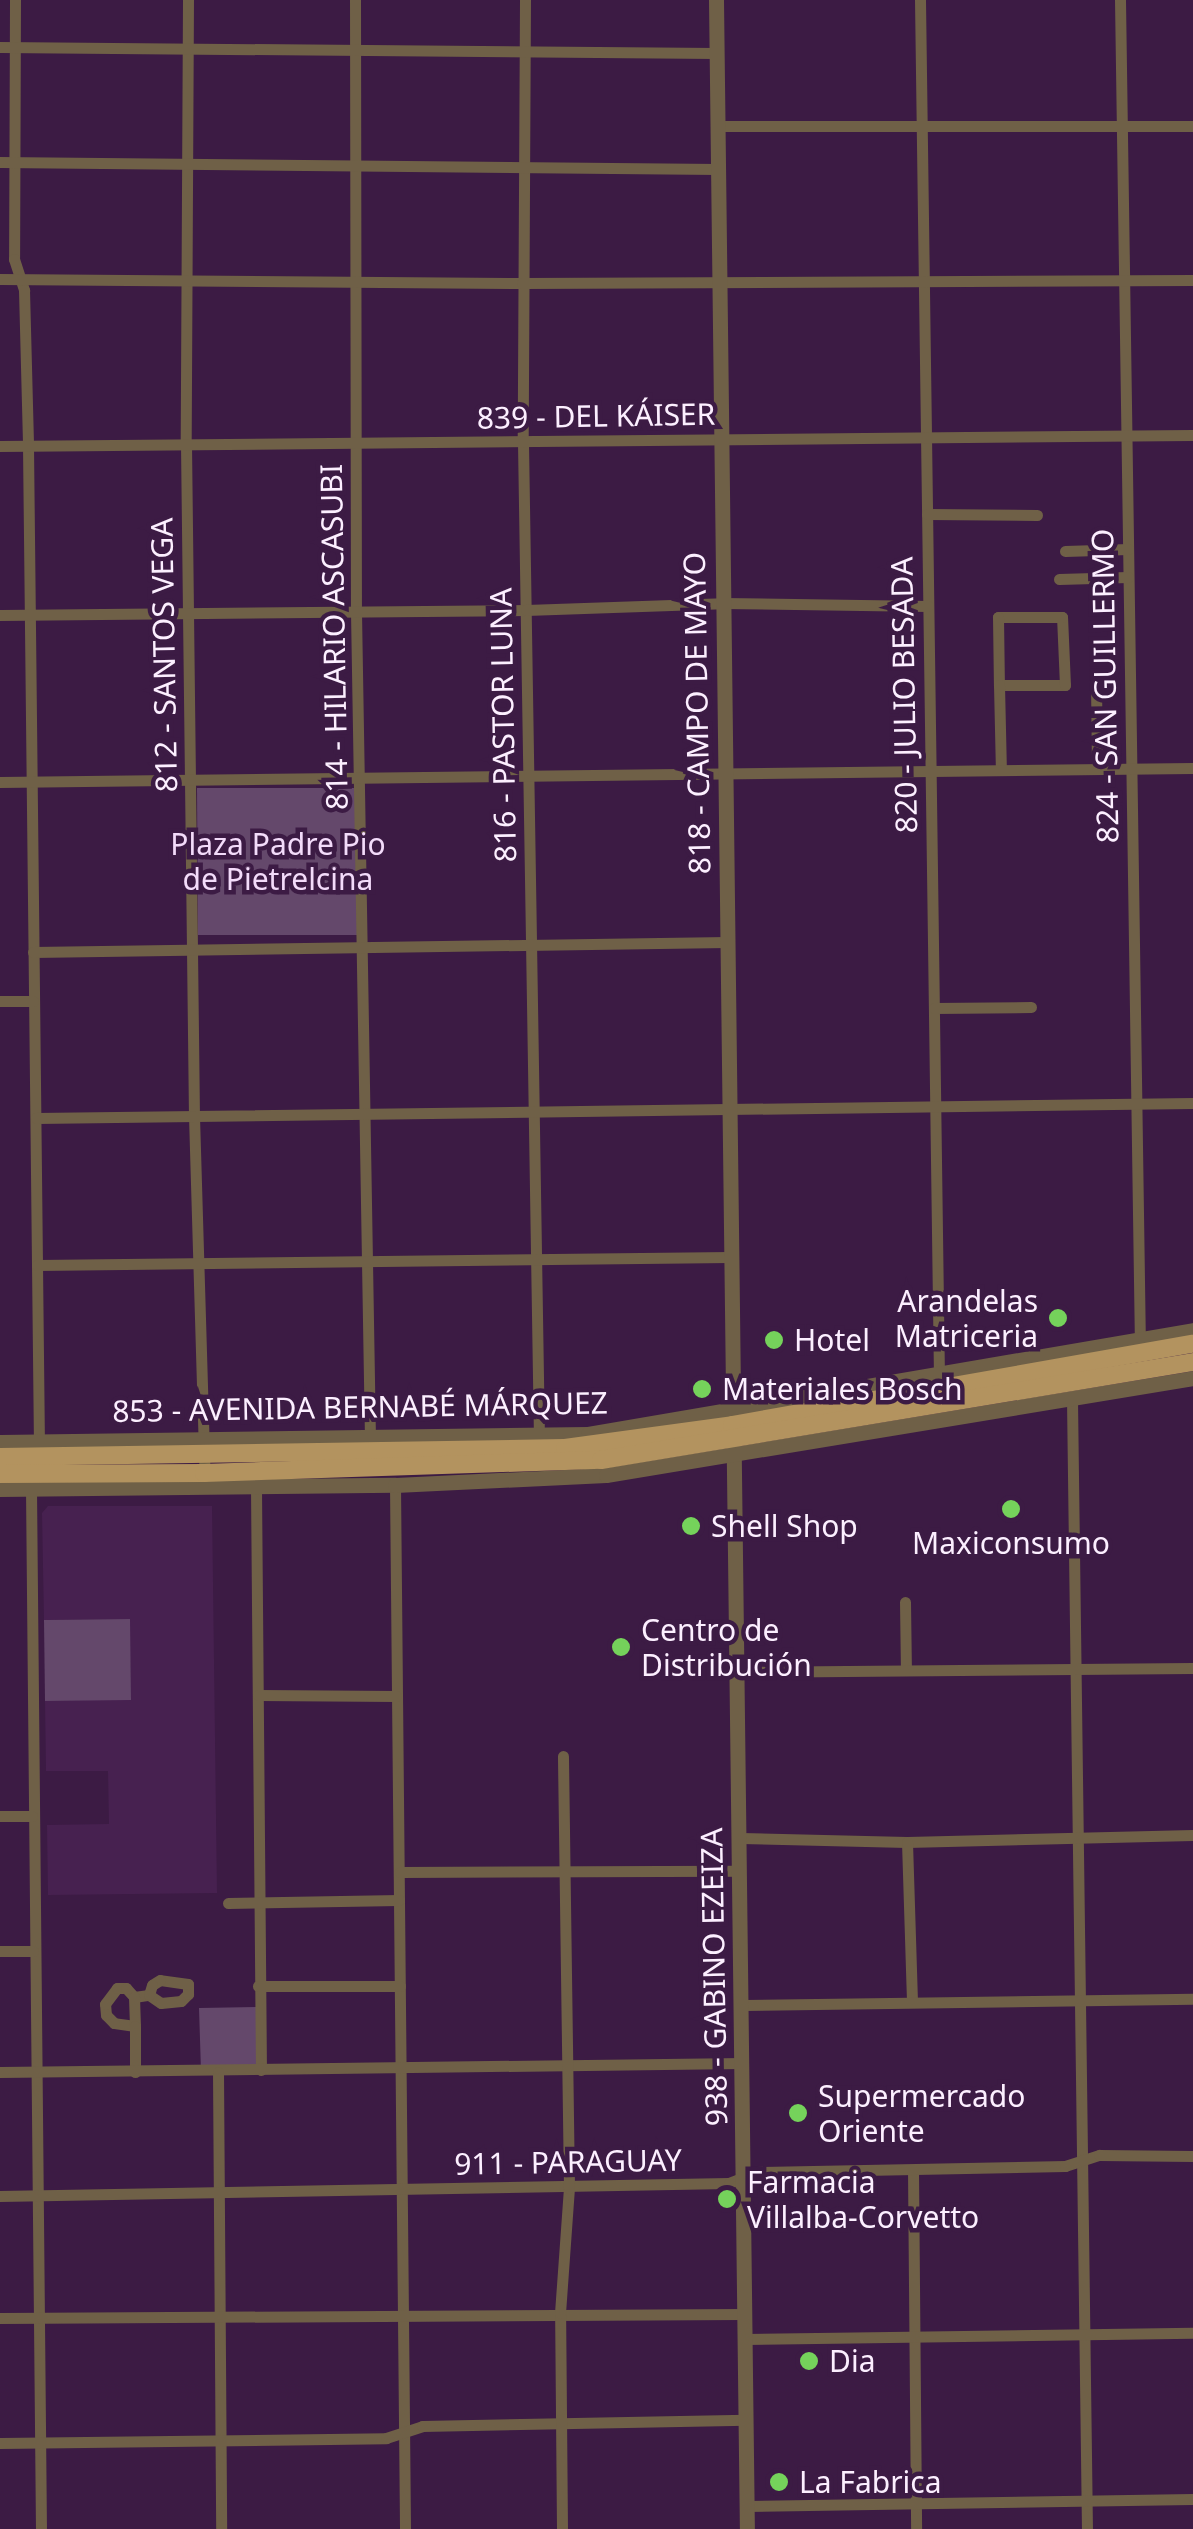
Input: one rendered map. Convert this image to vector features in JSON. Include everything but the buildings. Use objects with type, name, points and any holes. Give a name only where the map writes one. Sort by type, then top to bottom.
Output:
[{"type":"main road","name":"853 - AVENIDA BERNABÉ MÁRQUEZ","points":[[0,1474],[204,1464],[558,1464],[1193,1344]]},
{"type":"main road","name":"853 - AVENIDA BERNABÉ MÁRQUEZ","points":[[0,1457],[39,1449],[204,1464],[371,1446],[539,1444],[732,1433],[939,1381],[1142,1354],[1193,1362]]},
{"type":"main road","points":[[558,1464],[588,1476]]},
{"type":"street","points":[[15,0],[14,258],[22,279],[28,446],[39,1449]]},
{"type":"street","name":"812 - SANTOS VEGA","points":[[188,0],[186,444],[194,1116],[204,1464]]},
{"type":"street","name":"814 - HILARIO ASCASUBI","points":[[355,0],[356,612],[362,778],[365,1262],[371,1446]]},
{"type":"street","name":"816 - PASTOR LUNA","points":[[525,0],[522,283],[539,1444]]},
{"type":"street","name":"818 - CAMPO DE MAYO","points":[[716,0],[732,1433]]},
{"type":"street","name":"820 - JULIO BESADA","points":[[920,0],[939,1381]]},
{"type":"street","name":"824 - SAN GUILLERMO","points":[[1120,0],[1142,1354]]},
{"type":"street","points":[[0,47],[716,53]]},
{"type":"street","points":[[717,126],[1193,126]]},
{"type":"street","points":[[0,162],[718,170]]},
{"type":"street","points":[[0,279],[522,283],[1193,280]]},
{"type":"street","name":"839 - DEL KÁISER","points":[[0,446],[1193,435]]},
{"type":"street","points":[[927,514],[1038,515]]},
{"type":"street","points":[[1065,551],[1128,549]]},
{"type":"street","points":[[1059,579],[1128,577]]},
{"type":"street","points":[[0,615],[526,610],[722,602],[928,606]]},
{"type":"street","points":[[999,685],[1065,685],[1062,617],[998,617],[999,685],[1001,770]]},
{"type":"street","points":[[1096,684],[1097,768]]},
{"type":"street","points":[[0,782],[1193,768]]},
{"type":"street","points":[[33,952],[727,942]]},
{"type":"street","points":[[0,1001],[33,1001]]},
{"type":"street","points":[[934,1008],[1032,1008]]},
{"type":"street","points":[[36,1118],[532,1108],[1193,1104]]},
{"type":"street","points":[[36,1265],[730,1257]]},
{"type":"street","name":"853 - AVENIDA BERNABÉ MÁRQUEZ","points":[[1142,1354],[1193,1330]]},
{"type":"street","name":"853 - AVENIDA BERNABÉ MÁRQUEZ","points":[[0,1489],[32,1489],[204,1464],[256,1488],[588,1476],[732,1433],[1072,1400],[1193,1378]]},
{"type":"street","points":[[1072,1400],[1081,1839],[1080,2162],[1087,2529]]},
{"type":"street","name":"938 - GABINO EZEIZA","points":[[732,1433],[744,2006],[748,2529]]},
{"type":"street","name":"853 - AVENIDA BERNABÉ MÁRQUEZ","points":[[0,1442],[39,1449]]},
{"type":"street","points":[[396,1485],[400,2314],[405,2529]]},
{"type":"street","points":[[256,1488],[261,2070]]},
{"type":"street","points":[[32,1489],[40,2529]]},
{"type":"street","points":[[906,1602],[906,1670]]},
{"type":"street","points":[[738,1672],[1193,1668]]},
{"type":"street","points":[[258,1695],[396,1696]]},
{"type":"street","points":[[562,2529],[560,2313],[568,2188],[563,1756]]},
{"type":"street","points":[[0,1816],[32,1816]]},
{"type":"street","points":[[741,1838],[907,1842],[1193,1835]]},
{"type":"street","points":[[907,1842],[912,2002]]},
{"type":"street","points":[[400,1872],[740,1871]]},
{"type":"street","points":[[228,1902],[399,1900]]},
{"type":"street","points":[[0,1951],[33,1951]]},
{"type":"street","points":[[258,1986],[400,1986]]},
{"type":"street","points":[[135,2026],[114,2023],[105,2009],[117,1988],[126,1988],[134,1997],[135,2026],[136,2072]]},
{"type":"street","points":[[134,1997],[149,1996]]},
{"type":"street","points":[[744,2006],[1193,2000]]},
{"type":"street","points":[[0,2072],[743,2062]]},
{"type":"street","points":[[218,2072],[221,2529]]},
{"type":"street","name":"911 - PARAGUAY","points":[[0,2196],[729,2183],[758,2172],[1080,2162],[1099,2155],[1193,2156]]},
{"type":"street","points":[[912,2170],[916,2529]]},
{"type":"street","points":[[0,2318],[745,2314]]},
{"type":"street","points":[[746,2339],[1193,2333]]},
{"type":"street","points":[[0,2444],[386,2438],[422,2426],[746,2420]]},
{"type":"street","points":[[747,2506],[1193,2498]]},
{"type":"shaded area","points":[[48,1506],[212,1506],[217,1893],[48,1895],[47,1825],[109,1824],[108,1771],[46,1771],[45,1701],[131,1699],[129,1619],[44,1620],[42,1513]]},
{"type":"green space","name":"Plaza Padre Pio de Pietrelcina","points":[[197,788],[358,788],[359,935],[198,935]]},
{"type":"green space","points":[[130,1619],[131,1700],[45,1701],[44,1620]]},
{"type":"green space","points":[[259,2007],[261,2070],[201,2072],[199,2008]]},
{"type":"place","name":"Arandelas Matriceria","points":[[1058,1318]]},
{"type":"place","name":"Hotel","points":[[774,1340]]},
{"type":"place","name":"Materiales Bosch","points":[[702,1389]]},
{"type":"place","name":"Maxiconsumo","points":[[1011,1509]]},
{"type":"place","name":"Shell Shop","points":[[691,1526]]},
{"type":"place","name":"Centro de Distribución","points":[[621,1647]]},
{"type":"place","name":"Supermercado Oriente","points":[[798,2113]]},
{"type":"place","name":"Farmacia Villalba-Corvetto","points":[[727,2199]]},
{"type":"place","name":"Dia","points":[[809,2361]]},
{"type":"place","name":"La Fabrica","points":[[779,2482]]}]
